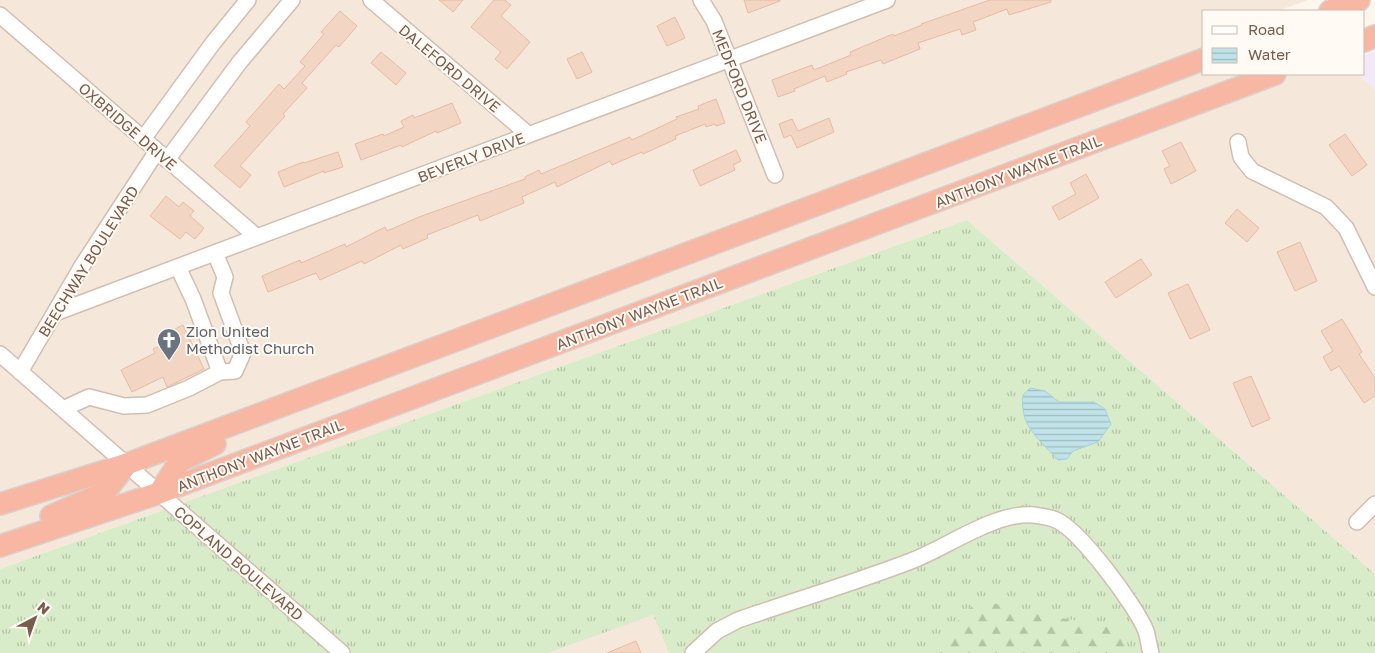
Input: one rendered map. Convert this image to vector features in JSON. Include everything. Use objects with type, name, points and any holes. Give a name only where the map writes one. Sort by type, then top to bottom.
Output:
[{"type":"highway","points":[[1333,10],[1359,0]]},
{"type":"highway","points":[[0,504],[127,464],[1202,60]]},
{"type":"highway","name":"ANTHONY WAYNE TRAIL","points":[[0,546],[159,493],[1273,75]]},
{"type":"highway","points":[[159,493],[180,461],[316,393]]},
{"type":"highway","points":[[0,538],[105,492],[127,464]]},
{"type":"street","points":[[143,139],[202,57],[248,0]]},
{"type":"street","name":"BEECHWAY BOULEVARD","points":[[20,372],[82,266],[162,155],[292,0]]},
{"type":"street","name":"DALEFORD DRIVE","points":[[371,0],[529,135]]},
{"type":"street","name":"MEDFORD DRIVE","points":[[701,0],[714,21],[775,175]]},
{"type":"street","name":"BEVERLY DRIVE","points":[[55,313],[888,0]]},
{"type":"street","name":"OXBRIDGE DRIVE","points":[[0,15],[257,238]]},
{"type":"street","points":[[1238,142],[1241,158],[1252,171],[1326,207],[1346,228],[1375,287]]},
{"type":"street","points":[[63,409],[89,397],[124,406],[147,405],[189,388],[220,372],[235,371],[243,353],[221,293],[225,277],[215,253]]},
{"type":"street","points":[[178,267],[193,299],[220,372]]},
{"type":"street","name":"COPLAND BOULEVARD","points":[[0,354],[342,653]]},
{"type":"street","points":[[1356,522],[1375,504]]},
{"type":"street","points":[[693,653],[716,631],[738,620],[890,569],[928,554],[990,523],[1017,516],[1033,515],[1056,519],[1070,528],[1103,566],[1133,608],[1146,631],[1151,653]]},
{"type":"shaded area","points":[[0,0],[1308,0],[1284,10],[1202,10],[1202,75],[1359,75],[1375,89],[1375,574],[967,220],[0,569]]},
{"type":"shaded area","points":[[1375,51],[1375,89],[1359,75],[1365,75],[1365,55]]},
{"type":"shaded area","points":[[653,614],[669,653],[548,653]]},
{"type":"green space","points":[[967,220],[1375,574],[1375,653],[669,653],[653,615],[548,653],[0,653],[0,569]]},
{"type":"green space","points":[[978,600],[1053,617],[1124,627],[1126,653],[927,653]]},
{"type":"water","points":[[1030,388],[1045,391],[1059,402],[1094,402],[1105,409],[1111,424],[1098,442],[1073,451],[1067,459],[1058,460],[1027,424],[1024,415],[1023,395]]},
{"type":"building","points":[[439,0],[463,0],[453,12]]},
{"type":"building","points":[[494,0],[505,0],[511,5],[501,16],[530,42],[507,69],[495,59],[501,52],[471,27]]},
{"type":"building","points":[[744,0],[780,0],[780,1],[748,13]]},
{"type":"building","points":[[990,0],[1051,0],[1051,2],[1009,15],[1007,9],[973,22],[976,30],[962,35],[960,29],[918,43],[920,49],[883,64],[881,60],[846,72],[847,74],[827,82],[825,76],[778,97],[772,80],[812,65],[814,70],[851,55],[850,52],[893,34],[894,36],[921,24]]},
{"type":"building","points":[[340,11],[357,26],[339,47],[336,45],[302,83],[307,88],[283,114],[285,116],[240,166],[251,175],[240,188],[214,166],[250,126],[246,122],[279,84],[284,89],[305,66],[300,62],[324,34],[321,32]]},
{"type":"building","points":[[675,17],[685,38],[667,46],[657,26]]},
{"type":"building","points":[[381,52],[406,73],[396,85],[371,63]]},
{"type":"building","points":[[582,52],[592,72],[577,79],[567,59]]},
{"type":"building","points":[[716,99],[725,123],[706,127],[705,124],[675,136],[676,139],[643,154],[642,152],[612,165],[610,161],[557,187],[555,182],[522,197],[524,203],[480,221],[478,215],[427,235],[428,238],[403,249],[401,245],[364,264],[362,261],[320,280],[316,273],[268,292],[262,276],[300,260],[301,263],[345,244],[346,247],[385,227],[387,231],[419,217],[525,179],[525,177],[539,170],[541,174],[630,137],[632,140],[677,119],[676,117],[699,109],[698,106]]},
{"type":"building","points":[[452,103],[461,123],[437,133],[436,131],[402,147],[401,145],[361,160],[355,144],[383,134],[384,136],[404,127],[401,121],[413,115],[414,118]]},
{"type":"building","points":[[829,118],[834,132],[797,148],[791,135],[784,138],[779,124],[792,119],[798,131]]},
{"type":"building","points":[[1345,134],[1367,165],[1352,176],[1329,145]]},
{"type":"building","points":[[1181,142],[1196,171],[1171,184],[1164,169],[1170,166],[1162,151]]},
{"type":"building","points":[[736,150],[741,161],[733,165],[735,170],[700,186],[693,170]]},
{"type":"building","points":[[338,152],[343,167],[324,173],[324,171],[284,187],[278,172],[303,162]]},
{"type":"building","points":[[1086,174],[1099,198],[1059,220],[1052,207],[1076,194],[1070,183]]},
{"type":"building","points":[[166,196],[179,207],[183,202],[194,211],[190,216],[204,228],[195,239],[186,232],[180,239],[150,216]]},
{"type":"building","points":[[1237,209],[1259,228],[1247,242],[1225,223]]},
{"type":"building","points":[[1300,242],[1317,281],[1295,291],[1277,252]]},
{"type":"building","points":[[1141,259],[1152,275],[1116,298],[1105,282]]},
{"type":"building","points":[[1188,284],[1210,330],[1190,339],[1168,293]]},
{"type":"building","points":[[1342,319],[1362,352],[1359,354],[1375,378],[1375,396],[1364,403],[1339,366],[1331,371],[1323,357],[1333,351],[1321,331]]},
{"type":"building","name":"Zion United Methodist Church","points":[[183,325],[204,369],[167,387],[163,377],[132,392],[121,370],[155,353],[153,349],[165,343],[161,336]]},
{"type":"building","points":[[1251,376],[1270,419],[1252,427],[1233,383]]},
{"type":"building","points":[[636,641],[641,653],[607,653]]},
{"type":"place","name":"Zion United Methodist Church","points":[[169,361]]}]
